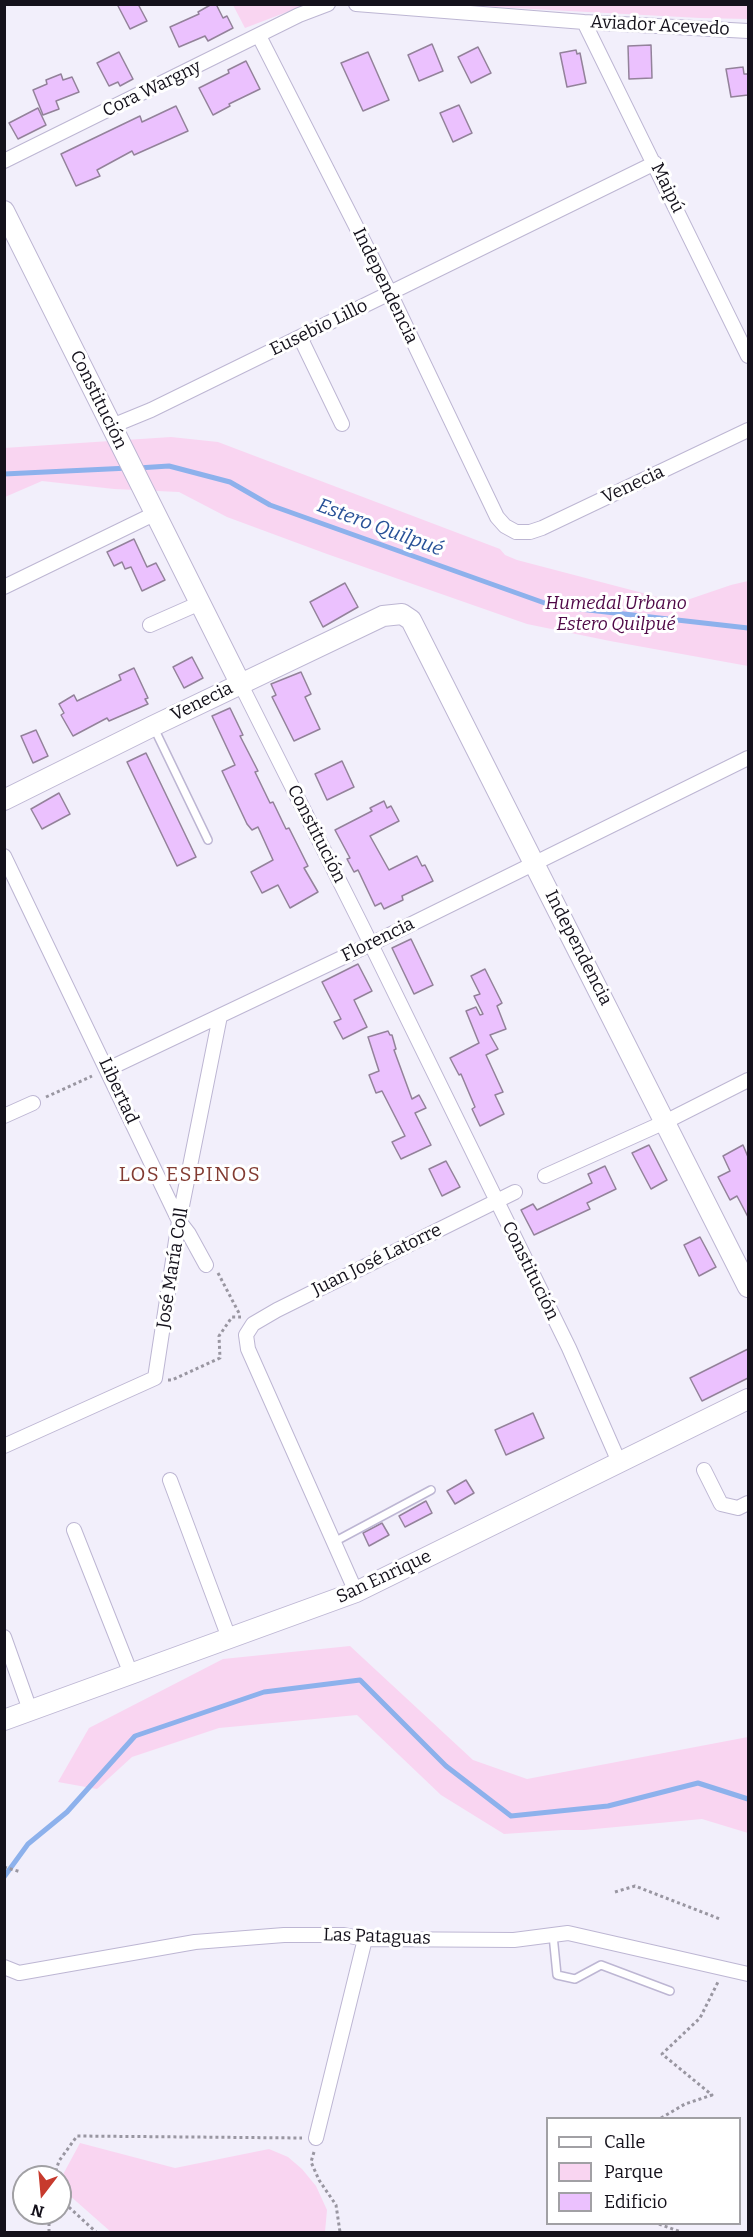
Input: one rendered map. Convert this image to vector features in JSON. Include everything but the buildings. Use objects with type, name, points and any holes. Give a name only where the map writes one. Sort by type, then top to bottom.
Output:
[{"type":"street","name":"Cora Wargny","points":[[4,161],[299,15],[328,4]]},
{"type":"street","name":"Aviador Acevedo","points":[[356,4],[584,22],[748,31]]},
{"type":"street","name":"Maipú","points":[[584,22],[748,356]]},
{"type":"street","name":"Independencia","points":[[259,36],[390,293],[497,517],[505,526],[516,532]]},
{"type":"street","name":"Eusebio Lillo","points":[[114,432],[151,410],[655,163]]},
{"type":"street","name":"Constitución","points":[[4,211],[371,944],[569,1348],[619,1462]]},
{"type":"street","points":[[300,337],[342,424]]},
{"type":"street","name":"Venecia","points":[[516,532],[530,532],[542,528],[748,430]]},
{"type":"street","points":[[4,587],[154,514]]},
{"type":"street","points":[[150,625],[200,603]]},
{"type":"street","name":"Independencia","points":[[402,614],[411,620],[748,1287]]},
{"type":"street","name":"Venecia","points":[[4,800],[240,683],[382,616],[402,614]]},
{"type":"street","name":"Florencia","points":[[108,1069],[371,944],[748,758]]},
{"type":"street","name":"Libertad","points":[[4,856],[179,1221],[206,1265]]},
{"type":"street","name":"José María Coll","points":[[155,1378],[179,1221],[220,1016]]},
{"type":"street","points":[[545,1176],[666,1122],[748,1080]]},
{"type":"street","points":[[4,1116],[33,1103]]},
{"type":"street","name":"Juan José Latorre","points":[[334,1542],[248,1349],[246,1335],[253,1324],[277,1310],[515,1192]]},
{"type":"street","points":[[4,1446],[155,1378]]},
{"type":"street","name":"San Enrique","points":[[4,1720],[356,1592],[748,1400]]},
{"type":"street","points":[[704,1470],[721,1504],[738,1508],[748,1503]]},
{"type":"street","points":[[170,1480],[229,1638]]},
{"type":"street","points":[[74,1530],[131,1674]]},
{"type":"street","points":[[334,1542],[356,1592]]},
{"type":"street","points":[[4,1637],[30,1710]]},
{"type":"street","name":"Las Pataguas","points":[[4,1967],[19,1973],[195,1942],[284,1935],[344,1935],[365,1939],[514,1940],[568,1933],[748,1974]]},
{"type":"street","points":[[316,2138],[365,1939]]},
{"type":"lane","points":[[153,726],[208,840]]},
{"type":"lane","points":[[334,1542],[431,1490]]},
{"type":"lane","points":[[553,1935],[557,1975],[575,1979],[601,1965],[670,1991]]},
{"type":"path","points":[[33,1103],[108,1069]]},
{"type":"path","points":[[155,1378],[172,1380],[220,1358],[219,1336],[232,1317],[240,1317],[215,1268],[206,1265]]},
{"type":"path","points":[[4,1867],[21,1872]]},
{"type":"path","points":[[615,1892],[635,1886],[720,1919]]},
{"type":"path","points":[[663,2117],[685,2104],[711,2095],[662,2054],[700,2018],[725,1967]]},
{"type":"path","points":[[58,2165],[77,2136],[316,2138],[311,2162],[319,2180],[336,2205],[340,2232]]},
{"type":"path","points":[[72,2210],[96,2232]]},
{"type":"path","points":[[664,2225],[681,2232]]},
{"type":"green space","points":[[233,5],[301,5],[245,28]]},
{"type":"green space","points":[[457,5],[748,5],[748,19],[700,18]]},
{"type":"green space","name":"Humedal Urbano Estero Quilpué","points":[[171,437],[218,442],[500,549],[505,555],[517,560],[658,597],[687,600],[748,581],[748,666],[527,624],[227,517],[179,492],[114,489],[42,481],[5,497],[4,448]]},
{"type":"green space","points":[[350,1646],[473,1760],[527,1779],[748,1737],[748,1833],[702,1819],[584,1830],[504,1834],[441,1795],[357,1715],[219,1728],[132,1757],[97,1789],[58,1782],[89,1728],[223,1659]]},
{"type":"green space","points":[[80,2143],[175,2168],[269,2149],[288,2157],[316,2186],[327,2210],[325,2232],[111,2232],[72,2198],[72,2165],[68,2165]]},
{"type":"waterway","name":"Estero Quilpué","points":[[138,468],[169,466],[230,482],[270,505],[553,606],[748,628]]},
{"type":"waterway","name":"Estero Quilpué","points":[[4,474],[129,468]]},
{"type":"waterway","points":[[4,1877],[28,1844],[67,1812],[135,1736],[264,1692],[360,1680],[446,1766],[511,1816],[608,1806],[698,1783],[748,1799]]},
{"type":"district","name":"LOS ESPINOS","points":[[190,1175]]}]
